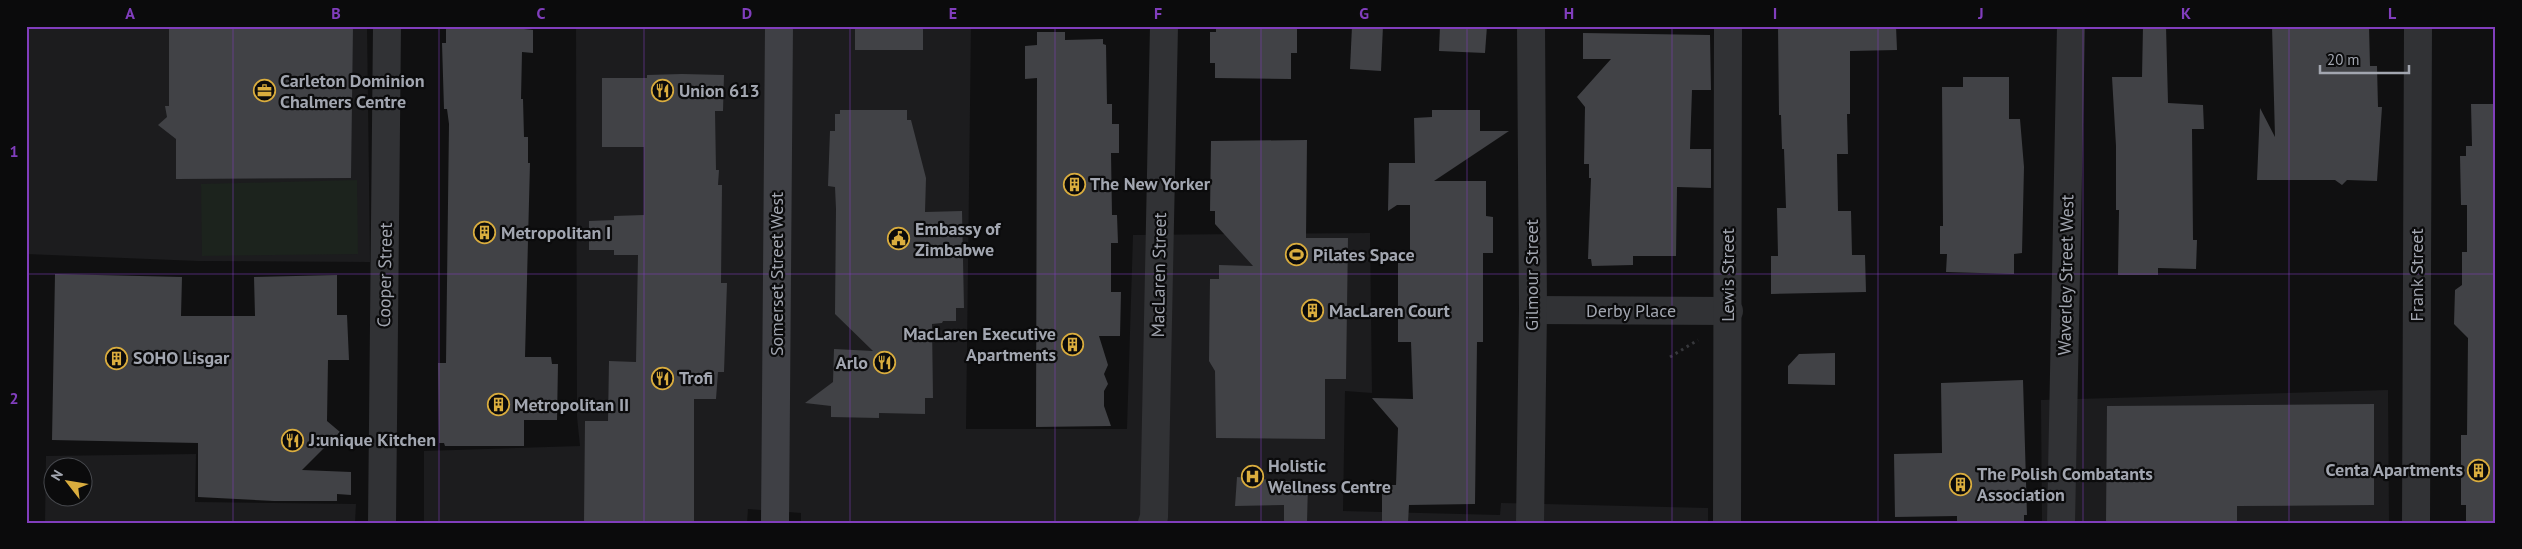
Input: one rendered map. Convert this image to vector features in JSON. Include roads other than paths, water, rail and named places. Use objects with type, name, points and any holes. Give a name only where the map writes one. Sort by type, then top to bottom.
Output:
[{"type":"main road","name":"Somerset Street West","points":[[775,523],[779,26]]},
{"type":"street","name":"Cooper Street","points":[[382,523],[387,26]]},
{"type":"street","name":"MacLaren Street","points":[[1152,523],[1155,489],[1164,26]]},
{"type":"street","name":"Gilmour Street","points":[[1530,523],[1533,310],[1531,26]]},
{"type":"street","name":"Lewis Street","points":[[1727,523],[1729,312],[1728,26]]},
{"type":"street","name":"Waverley Street West","points":[[2061,523],[2071,26]]},
{"type":"street","name":"Frank Street","points":[[2416,523],[2418,26]]},
{"type":"street","name":"Derby Place","points":[[1533,310],[1729,312]]},
{"type":"place","name":"Carleton Dominion Chalmers Centre","points":[[264,91]]},
{"type":"place","name":"Union 613","points":[[663,91]]},
{"type":"place","name":"The New Yorker","points":[[1074,184]]},
{"type":"place","name":"Metropolitan I","points":[[485,233]]},
{"type":"place","name":"Embassy of Zimbabwe","points":[[899,239]]},
{"type":"place","name":"Pilates Space","points":[[1297,255]]},
{"type":"place","name":"MacLaren Court","points":[[1313,311]]},
{"type":"place","name":"MacLaren Executive Apartments","points":[[1072,344]]},
{"type":"place","name":"SOHO Lisgar","points":[[117,358]]},
{"type":"place","name":"Arlo","points":[[884,363]]},
{"type":"place","name":"Trofi","points":[[663,378]]},
{"type":"place","name":"Metropolitan II","points":[[498,405]]},
{"type":"place","name":"J:unique Kitchen","points":[[293,440]]},
{"type":"place","name":"Centa Apartments","points":[[2479,470]]},
{"type":"place","name":"Holistic Wellness Centre","points":[[1252,476]]},
{"type":"place","name":"The Polish Combatants Association","points":[[1961,484]]}]
